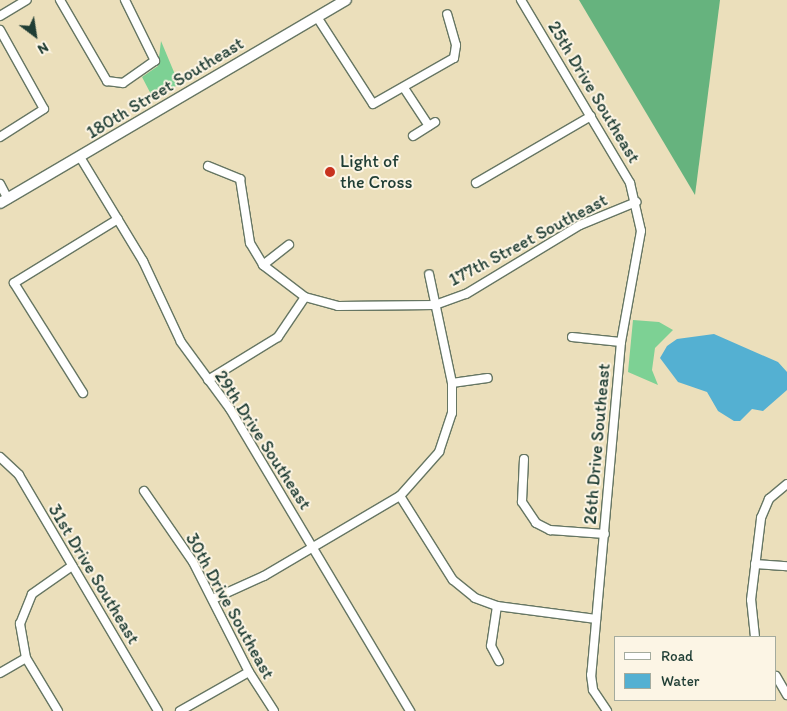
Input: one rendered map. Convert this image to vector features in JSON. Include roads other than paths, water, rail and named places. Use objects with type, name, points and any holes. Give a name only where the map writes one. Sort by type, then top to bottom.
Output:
[{"type":"street","points":[[0,16],[27,0]]},
{"type":"street","points":[[60,0],[107,81],[123,83],[156,61],[125,0]]},
{"type":"street","name":"180th Street Southeast","points":[[4,201],[346,0]]},
{"type":"street","name":"25th Drive Southeast","points":[[521,0],[630,183],[636,202]]},
{"type":"street","points":[[317,18],[368,102],[378,104],[454,58],[456,45],[447,14]]},
{"type":"street","points":[[0,30],[44,109],[0,137]]},
{"type":"street","points":[[404,88],[432,124],[413,136]]},
{"type":"street","points":[[476,183],[591,116]]},
{"type":"street","name":"29th Drive Southeast","points":[[80,157],[118,219],[181,342],[208,380],[313,547],[410,711]]},
{"type":"street","points":[[208,166],[240,180],[250,242],[263,265],[305,297],[278,337],[208,380]]},
{"type":"street","points":[[0,184],[4,201]]},
{"type":"street","name":"177th Street Southeast","points":[[305,297],[338,306],[434,305],[466,294],[580,225],[636,202]]},
{"type":"street","name":"26th Drive Southeast","points":[[607,711],[593,690],[596,619],[621,342],[641,231],[636,202]]},
{"type":"street","points":[[83,392],[14,283],[118,219]]},
{"type":"street","points":[[263,265],[288,246]]},
{"type":"street","points":[[213,599],[313,547],[400,496],[439,452],[452,413],[452,383],[434,305],[429,274]]},
{"type":"street","points":[[572,337],[621,342]]},
{"type":"street","points":[[452,383],[488,378]]},
{"type":"street","name":"31st Drive Southeast","points":[[0,457],[18,475],[158,711]]},
{"type":"street","points":[[524,459],[522,502],[536,523],[550,530],[605,534]]},
{"type":"street","points":[[755,636],[750,600],[761,518],[770,499],[787,484]]},
{"type":"street","name":"30th Drive Southeast","points":[[144,491],[213,599],[249,672],[274,711]]},
{"type":"street","points":[[400,496],[452,580],[475,598],[497,606],[596,619]]},
{"type":"street","points":[[755,564],[787,566]]},
{"type":"street","points":[[58,711],[26,658],[21,638],[23,610],[32,594],[72,566]]},
{"type":"street","points":[[497,606],[492,646],[499,661]]},
{"type":"street","points":[[0,673],[26,658]]},
{"type":"street","points":[[180,711],[249,672]]},
{"type":"street","points":[[777,678],[787,695]]},
{"type":"water","points":[[714,334],[778,362],[787,372],[787,390],[763,411],[752,409],[740,421],[734,421],[718,411],[707,392],[678,382],[660,358],[667,346],[677,339]]},
{"type":"place","name":"Light of the Cross","points":[[330,172]]}]
